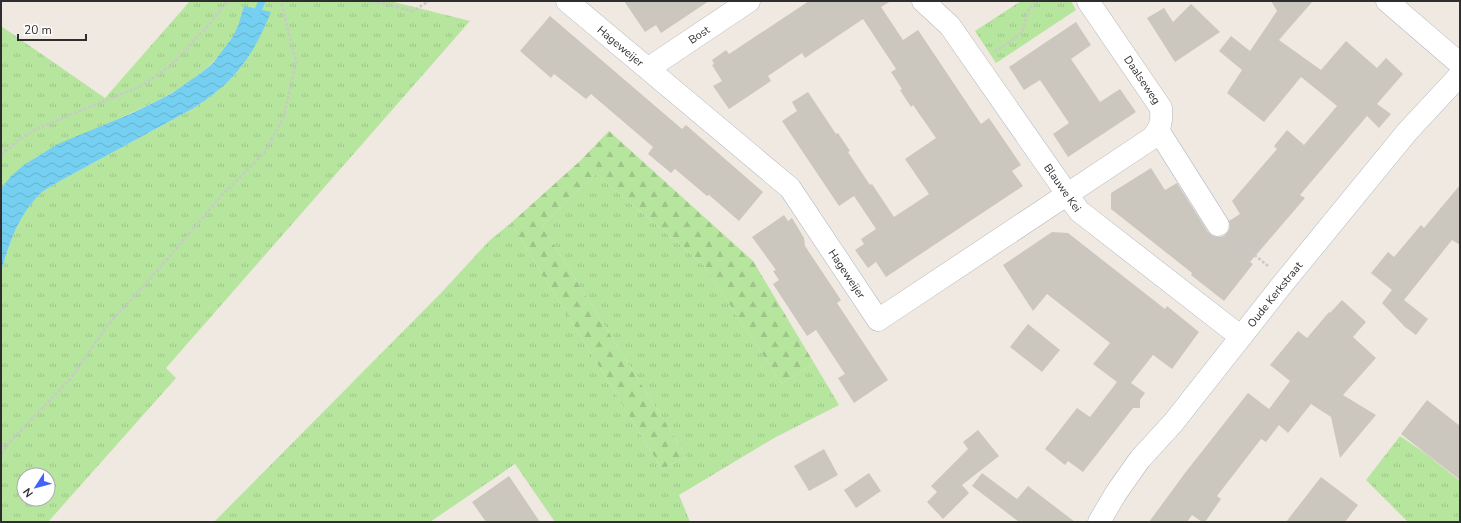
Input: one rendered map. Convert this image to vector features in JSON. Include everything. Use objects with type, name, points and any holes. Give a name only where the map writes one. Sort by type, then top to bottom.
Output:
[{"type":"street","name":"Hageweijer","points":[[567,1],[649,68],[790,188],[878,320],[1152,138],[1158,130]]},
{"type":"street","name":"Bost","points":[[649,68],[749,1]]},
{"type":"street","name":"Blauwe Kei","points":[[923,1],[950,26],[1066,195],[1079,211],[1241,337]]},
{"type":"street","name":"Daalseweg","points":[[1088,1],[1161,108],[1162,120],[1158,130]]},
{"type":"street","points":[[1387,1],[1460,64]]},
{"type":"street","name":"Oude Kerkstraat","points":[[1099,522],[1116,493],[1140,459],[1173,423],[1285,280],[1407,132],[1460,75]]},
{"type":"street","points":[[1158,130],[1218,225]]},
{"type":"path","points":[[1,155],[36,128],[141,86],[170,66],[184,53],[195,39],[209,26],[228,1]]},
{"type":"path","points":[[1,454],[8,444],[71,378],[107,326],[222,195],[265,152],[284,116],[296,62],[281,1]]},
{"type":"path","points":[[372,1],[413,11],[429,1]]},
{"type":"path","points":[[977,65],[1022,33],[1029,8],[1039,1]]},
{"type":"path","points":[[1218,225],[1285,280]]},
{"type":"path","points":[[1,446],[8,444]]},
{"type":"green space","points":[[190,1],[390,1],[470,21],[166,368],[176,378],[48,522],[1,522],[1,271],[8,250],[16,229],[26,210],[43,191],[194,108],[215,93],[228,81],[245,62],[244,6],[239,24],[231,40],[213,62],[192,80],[155,102],[39,155],[18,170],[1,189],[1,26],[105,98]]},
{"type":"green space","points":[[1021,1],[1071,1],[1076,10],[996,63],[975,31]]},
{"type":"green space","points":[[609,131],[753,261],[814,363],[782,384],[703,264],[596,174],[542,226],[687,457],[662,469],[511,223],[580,161]]},
{"type":"green space","points":[[596,174],[703,264],[782,384],[814,363],[839,405],[774,438],[679,495],[690,522],[555,522],[515,464],[430,522],[214,522],[441,293],[489,241],[511,223],[662,469],[687,457],[542,226]]},
{"type":"green space","points":[[1400,436],[1425,453],[1460,481],[1460,522],[1408,522],[1366,480]]},
{"type":"water","points":[[244,6],[271,12],[257,43],[241,67],[231,78],[221,88],[194,108],[60,181],[41,193],[26,210],[16,229],[1,271],[1,189],[11,176],[25,164],[58,144],[155,102],[172,93],[201,73],[213,63],[232,38],[238,26]]},
{"type":"building","points":[[624,1],[709,1],[661,33],[656,25],[645,32]]},
{"type":"building","points":[[809,1],[891,1],[881,7],[903,40],[918,30],[981,124],[989,118],[1021,165],[1012,171],[1023,186],[886,277],[876,262],[868,268],[855,250],[864,244],[861,239],[876,229],[854,196],[839,206],[782,121],[797,111],[792,102],[808,92],[836,134],[838,133],[850,151],[848,152],[870,185],[872,184],[894,217],[929,194],[905,159],[936,138],[913,105],[911,107],[900,90],[902,89],[891,72],[896,69],[863,19],[805,58],[802,53],[768,76],[771,81],[729,109],[713,86],[722,81],[712,65],[714,64],[712,60],[726,50],[729,54]]},
{"type":"building","points":[[1271,1],[1313,1],[1279,40],[1321,70],[1346,41],[1377,68],[1386,58],[1403,74],[1377,104],[1391,114],[1379,128],[1367,116],[1300,195],[1305,198],[1250,262],[1253,264],[1224,301],[1191,275],[1192,273],[1111,209],[1111,193],[1151,168],[1165,190],[1177,183],[1208,232],[1213,236],[1224,236],[1229,230],[1229,221],[1240,214],[1232,201],[1277,149],[1274,146],[1287,130],[1304,145],[1337,106],[1301,77],[1264,122],[1227,93],[1242,70],[1219,51],[1231,36],[1250,51],[1277,11]]},
{"type":"building","points":[[1191,4],[1220,32],[1175,62],[1147,18],[1164,8],[1173,22]]},
{"type":"building","points":[[550,16],[682,129],[686,125],[763,192],[739,221],[709,195],[707,196],[675,169],[671,173],[648,154],[653,147],[591,94],[586,99],[554,74],[551,78],[520,51]]},
{"type":"building","points":[[1076,22],[1091,45],[1071,59],[1100,102],[1120,89],[1136,112],[1068,157],[1053,134],[1069,123],[1040,80],[1024,90],[1009,67]]},
{"type":"building","points":[[1460,185],[1460,245],[1452,240],[1404,300],[1428,319],[1416,335],[1405,327],[1382,303],[1392,290],[1371,273],[1388,252],[1394,257],[1421,225],[1424,228]]},
{"type":"building","points":[[784,215],[788,221],[792,218],[804,238],[805,246],[841,300],[837,303],[888,380],[854,403],[838,378],[845,374],[816,330],[807,336],[773,284],[779,280],[773,271],[776,270],[752,237]]},
{"type":"building","points":[[1052,232],[1068,233],[1165,309],[1167,306],[1199,332],[1172,369],[1153,355],[1131,383],[1145,393],[1140,400],[1140,408],[1133,408],[1083,472],[1068,461],[1065,465],[1045,449],[1077,408],[1090,417],[1117,382],[1093,364],[1110,343],[1047,294],[1033,311],[1003,265]]},
{"type":"building","points":[[1342,300],[1366,322],[1353,337],[1376,358],[1343,395],[1376,415],[1340,458],[1331,417],[1311,404],[1288,433],[1279,425],[1266,442],[1261,439],[1217,496],[1221,499],[1205,522],[1202,522],[1192,515],[1187,522],[1149,522],[1185,473],[1248,393],[1269,409],[1290,381],[1270,365],[1298,331],[1307,338],[1329,312],[1330,313]]},
{"type":"building","points":[[1028,324],[1060,350],[1042,372],[1010,347]]},
{"type":"building","points":[[1427,400],[1460,426],[1460,480],[1401,434]]},
{"type":"building","points":[[978,430],[999,456],[962,485],[969,493],[943,519],[927,502],[937,492],[931,486],[968,449],[963,442]]},
{"type":"building","points":[[824,449],[838,475],[809,491],[794,466]]},
{"type":"building","points":[[869,473],[881,491],[856,508],[844,490]]},
{"type":"building","points":[[982,473],[1017,499],[1028,486],[1075,522],[1019,522],[972,486]]},
{"type":"building","points":[[509,476],[540,522],[486,522],[472,502]]},
{"type":"building","points":[[1321,477],[1358,505],[1345,522],[1286,522]]},
{"type":"waterway","points":[[255,17],[262,1]]}]
